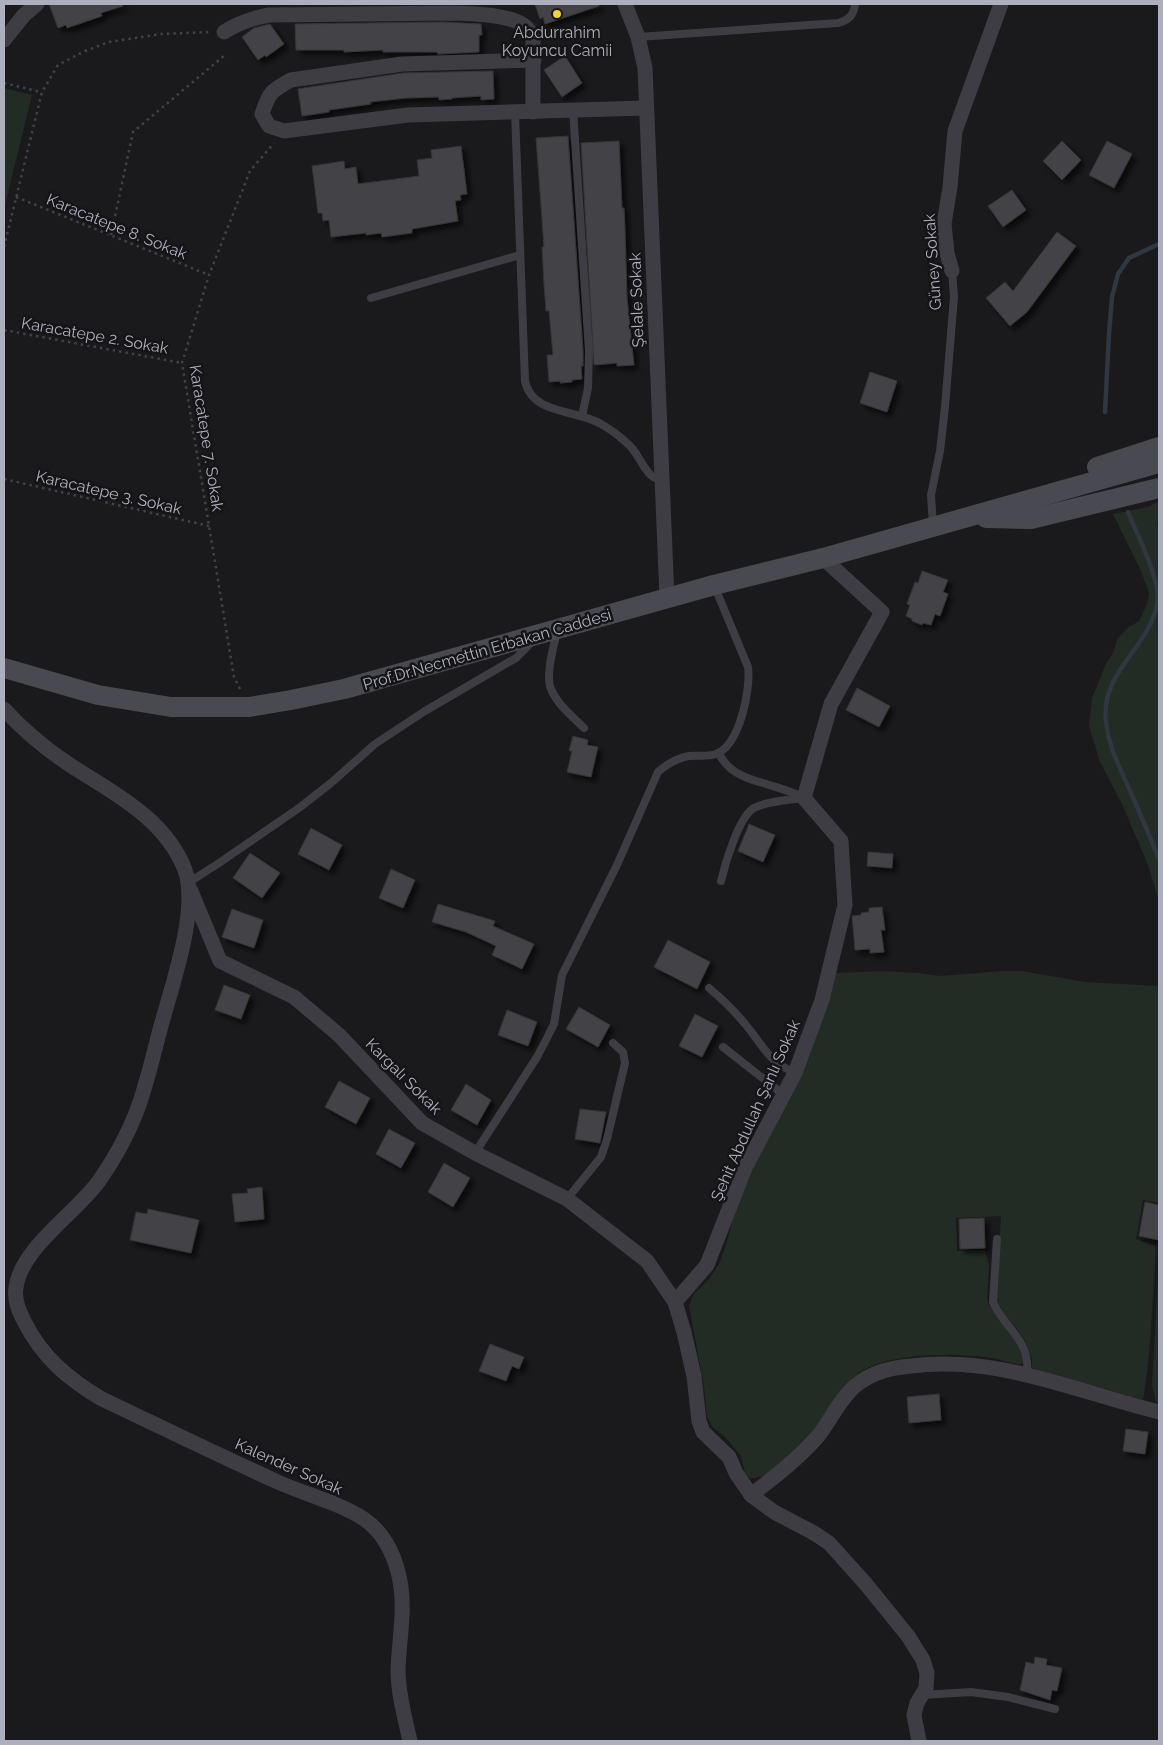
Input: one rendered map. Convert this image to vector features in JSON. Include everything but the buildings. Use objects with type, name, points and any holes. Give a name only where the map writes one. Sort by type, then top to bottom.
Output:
[{"type":"main road","name":"Prof.Dr.Necmettin Erbakan Caddesi","points":[[964,517],[1021,492],[1159,446]]},
{"type":"main road","name":"Prof.Dr.Necmettin Erbakan Caddesi","points":[[4,668],[98,695],[171,707],[249,707],[291,700],[344,689],[714,585],[823,558],[1159,463]]},
{"type":"main road","name":"Prof.Dr.Necmettin Erbakan Caddesi","points":[[964,517],[1032,519],[1159,488]]},
{"type":"street","points":[[4,40],[37,4]]},
{"type":"street","name":"Şelale Sokak","points":[[625,4],[638,36],[645,68],[667,598]]},
{"type":"street","name":"Güney Sokak","points":[[952,271],[947,252],[944,224],[950,187],[955,131],[1001,4]]},
{"type":"street","points":[[224,32],[254,17],[269,15],[454,13],[514,20],[528,28],[533,38],[533,112]]},
{"type":"street","points":[[534,60],[402,64],[292,80],[276,88],[267,96],[262,114],[269,126],[284,131],[408,115],[646,108]]},
{"type":"street","points":[[804,798],[831,704],[882,612],[823,558]]},
{"type":"street","name":"Kargalı Sokak","points":[[4,709],[44,746],[68,764],[119,796],[156,826],[177,854],[220,961],[294,997],[339,1035],[422,1122],[475,1153],[567,1199],[647,1260],[675,1302]]},
{"type":"street","name":"Şehit Abdullah Şanlı Sokak","points":[[675,1302],[707,1265],[745,1168],[795,1073],[822,1000],[845,905],[840,841],[804,798]]},
{"type":"street","name":"Kalender Sokak","points":[[188,883],[184,937],[148,1077],[135,1114],[114,1157],[99,1181],[25,1261],[16,1290],[17,1307],[37,1345],[51,1362],[86,1390],[249,1469],[346,1510],[375,1528],[392,1554],[402,1593],[403,1614],[398,1671],[410,1741]]},
{"type":"street","points":[[675,1302],[694,1376],[699,1420],[703,1432],[729,1457],[736,1474],[751,1495],[774,1512],[814,1533],[829,1544],[865,1583],[908,1636],[923,1660],[928,1673],[926,1688],[917,1702],[914,1715],[918,1741]]},
{"type":"street","points":[[751,1495],[792,1464],[811,1444],[853,1387],[878,1372],[896,1368],[944,1363],[972,1365],[1027,1374],[1159,1412]]},
{"type":"lane","points":[[638,36],[838,23],[852,15],[855,4]]},
{"type":"lane","points":[[573,110],[589,351],[588,388],[582,416]]},
{"type":"lane","points":[[515,112],[526,387],[532,397],[542,405],[597,422],[622,438],[632,448],[652,477],[661,480]]},
{"type":"lane","points":[[371,298],[520,256]]},
{"type":"lane","name":"Güney Sokak","points":[[933,526],[931,495],[940,451],[954,303],[952,271]]},
{"type":"lane","points":[[475,1153],[537,1057],[554,1024],[562,975],[617,865],[658,772],[677,759],[689,756],[705,757],[718,753],[728,745],[739,724],[750,679],[748,667],[714,585]]},
{"type":"lane","points":[[550,631],[550,687],[557,700],[584,728]]},
{"type":"lane","points":[[188,883],[298,808],[375,744],[425,711],[516,658],[550,631]]},
{"type":"lane","points":[[718,753],[728,767],[740,774],[794,792],[804,798]]},
{"type":"lane","points":[[721,881],[725,861],[744,818],[752,809],[761,805],[804,798]]},
{"type":"lane","points":[[709,988],[737,1014],[769,1056],[780,1066],[795,1073]]},
{"type":"lane","points":[[567,1199],[601,1157],[607,1140],[625,1063],[622,1052],[613,1042]]},
{"type":"lane","points":[[723,1047],[784,1095]]},
{"type":"lane","points":[[997,1239],[993,1302],[1024,1347],[1028,1359],[1027,1374]]},
{"type":"lane","points":[[922,1695],[971,1692],[1055,1709]]},
{"type":"path","points":[[4,247],[42,92],[58,66],[85,51],[110,42],[161,34],[224,32]]},
{"type":"path","points":[[111,235],[133,132],[225,55]]},
{"type":"path","points":[[4,83],[42,92]]},
{"type":"path","name":"Karacatepe 7. Sokak","points":[[249,707],[234,677],[182,363],[209,276],[250,171],[284,131]]},
{"type":"path","name":"Karacatepe 8. Sokak","points":[[16,197],[209,276]]},
{"type":"path","name":"Karacatepe 2. Sokak","points":[[4,330],[182,363]]},
{"type":"path","name":"Karacatepe 3. Sokak","points":[[4,480],[209,526]]},
{"type":"shaded area","points":[[4,88],[32,95],[4,209]]},
{"type":"shaded area","points":[[1159,501],[1159,526],[1155,520],[1159,528],[1159,901],[1148,865],[1122,804],[1100,762],[1089,726],[1092,698],[1106,664],[1113,653],[1117,639],[1129,627],[1139,621],[1147,604],[1149,593],[1141,571],[1113,514],[1148,507]]},
{"type":"shaded area","points":[[883,971],[940,976],[1022,971],[1085,982],[1159,986],[1159,1203],[1143,1200],[1136,1239],[1156,1246],[1150,1342],[1143,1400],[1032,1368],[1032,1359],[1025,1341],[1006,1317],[996,1299],[1001,1216],[956,1218],[957,1251],[985,1250],[989,1266],[987,1298],[989,1305],[1018,1341],[1024,1361],[1022,1364],[993,1358],[962,1355],[926,1355],[890,1360],[875,1365],[862,1371],[847,1384],[813,1433],[798,1449],[768,1474],[750,1478],[745,1473],[741,1456],[726,1438],[713,1427],[707,1417],[704,1387],[689,1306],[693,1295],[709,1279],[719,1264],[736,1207],[836,973]]},
{"type":"shaded area","points":[[1159,1263],[1159,1403],[1156,1402],[1152,1385]]},
{"type":"waterway","points":[[1105,412],[1112,297],[1118,274],[1129,258],[1159,244]]},
{"type":"waterway","points":[[1128,512],[1152,571],[1158,595],[1157,605],[1145,634],[1117,674],[1110,689],[1106,704],[1106,721],[1109,740],[1159,859]]},
{"type":"place","name":"Abdurrahim Koyuncu Camii","points":[[557,14]]}]
